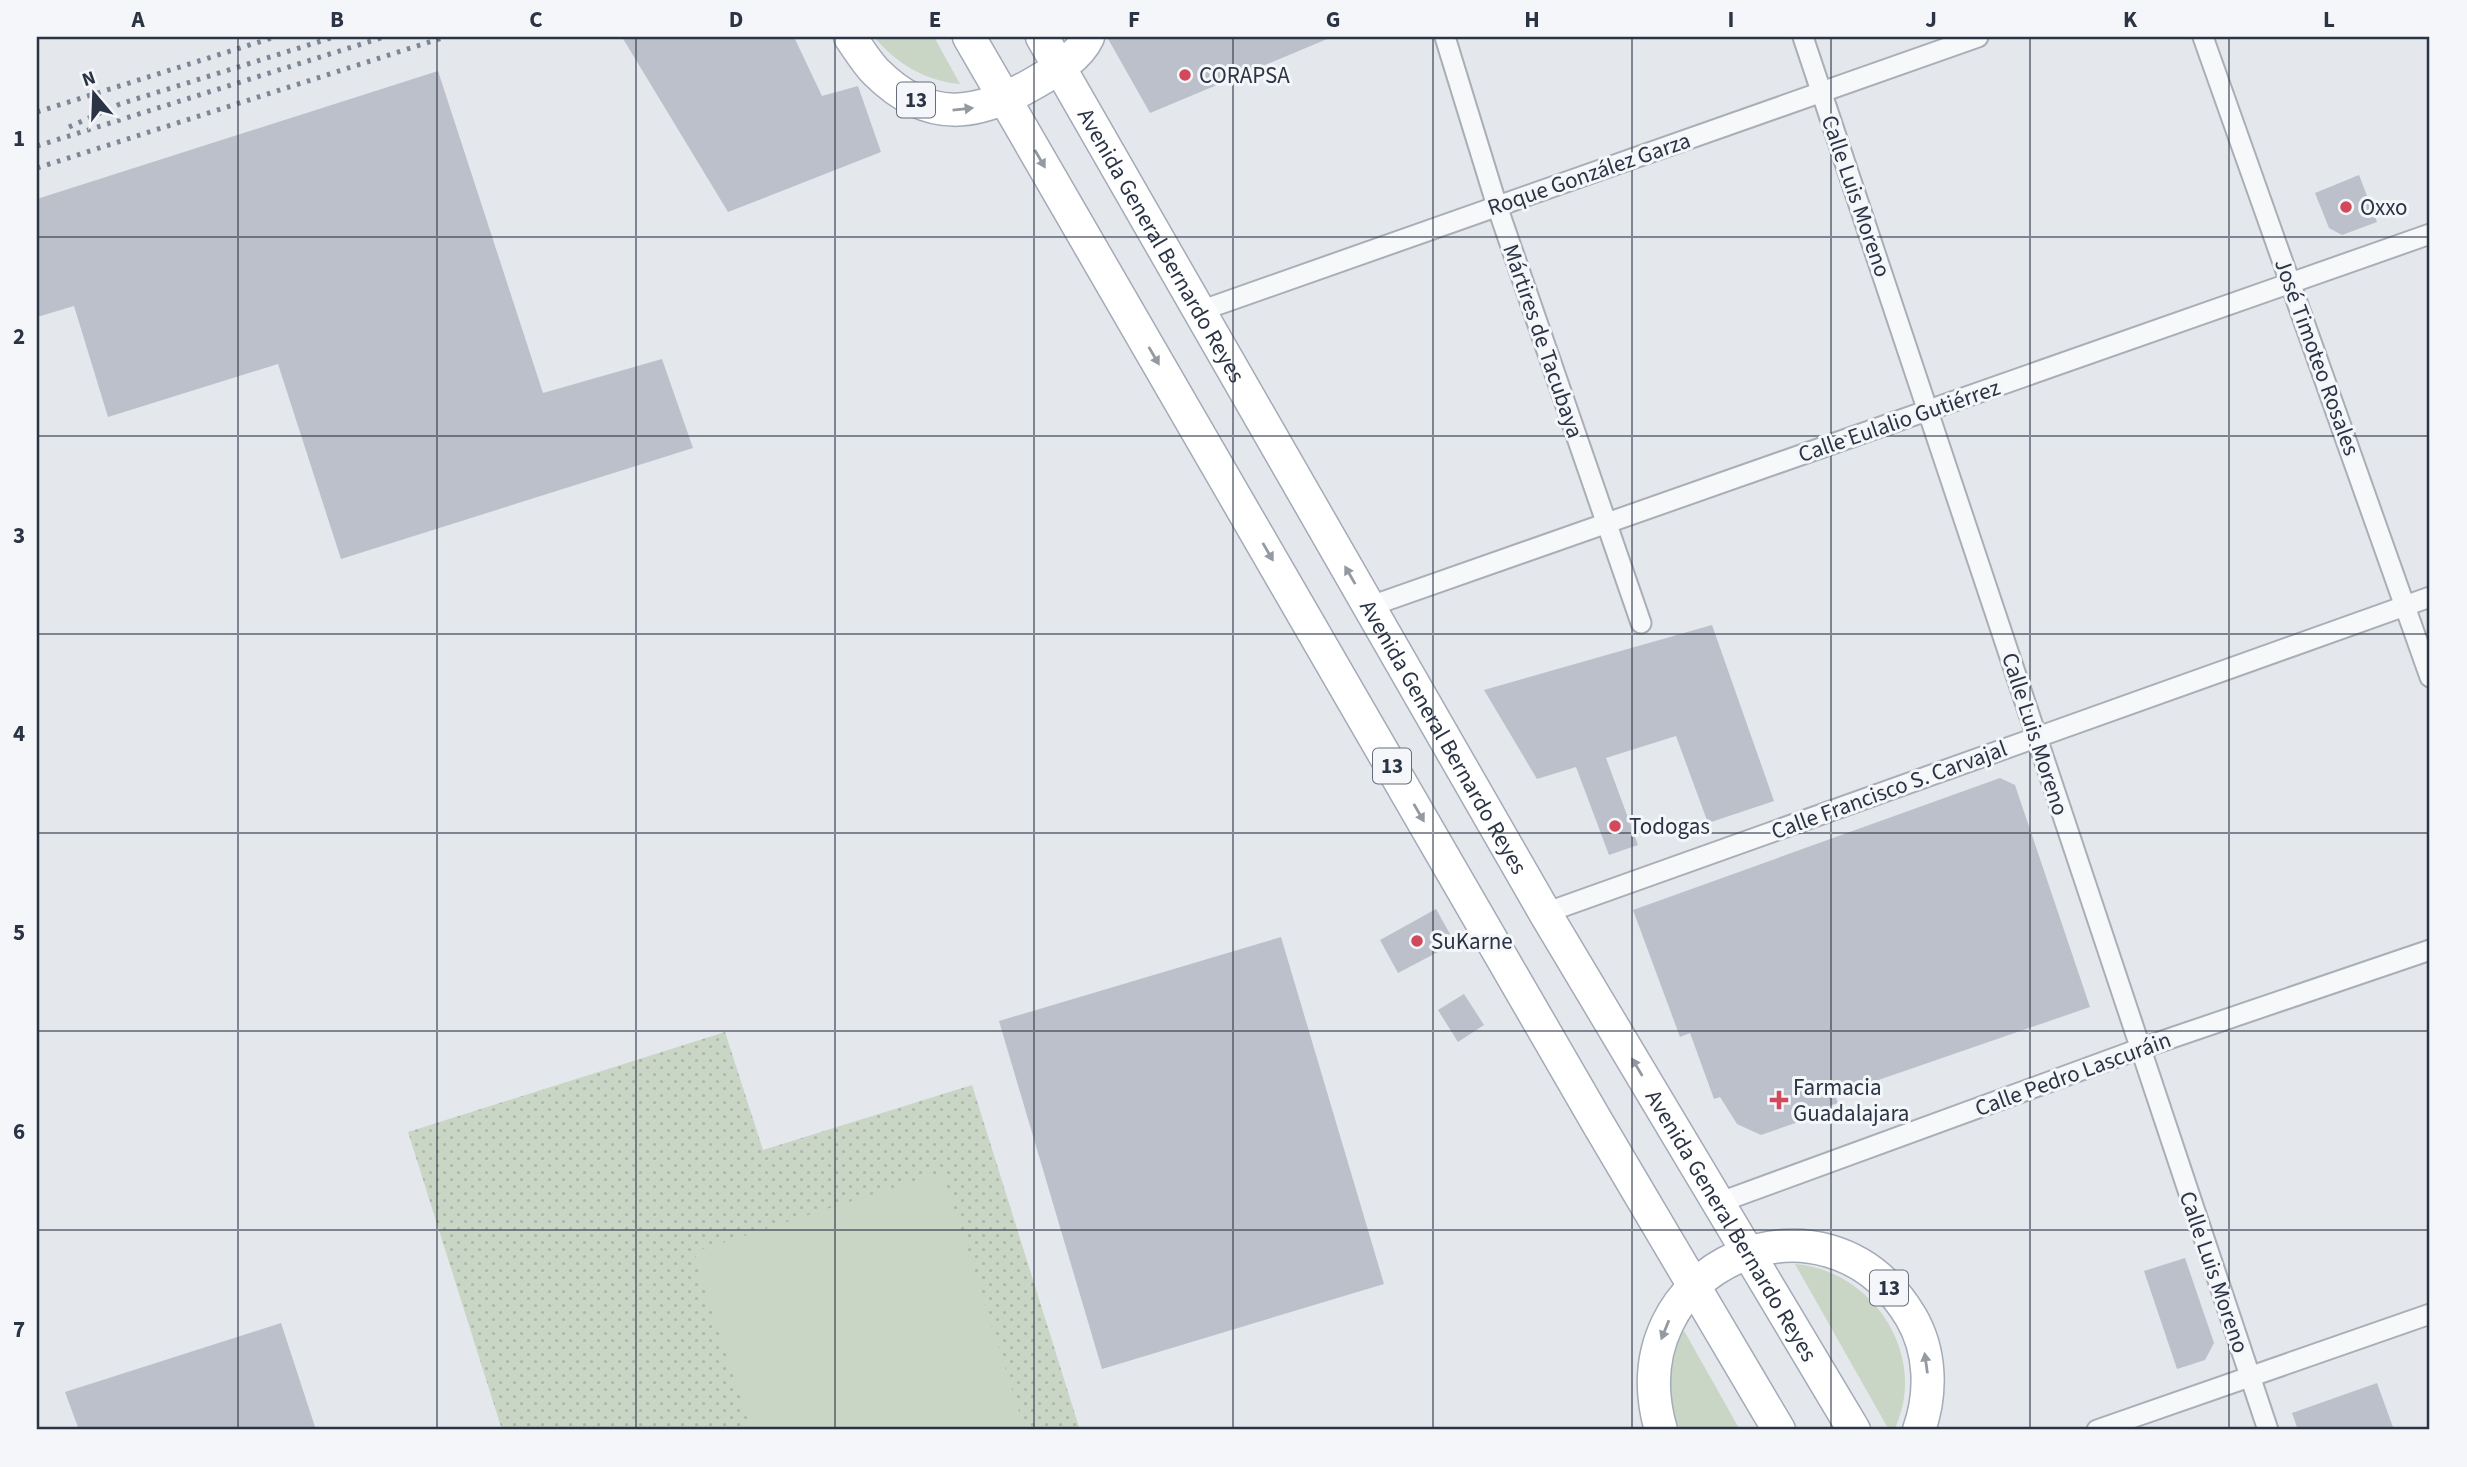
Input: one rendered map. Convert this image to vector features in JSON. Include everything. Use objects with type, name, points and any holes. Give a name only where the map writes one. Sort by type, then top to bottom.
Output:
[{"type":"main road","name":"13","points":[[850,37],[875,71],[911,99],[950,111],[1006,100],[1060,68],[1088,37]]},
{"type":"main road","name":"13","points":[[969,37],[1597,1122],[1779,1430]]},
{"type":"main road","name":"Avenida General Bernardo Reyes","points":[[1042,37],[1545,913],[1854,1430]]},
{"type":"main road","name":"13","points":[[1661,1430],[1654,1405],[1655,1359],[1665,1326],[1679,1302],[1695,1284],[1719,1266],[1748,1252],[1786,1245],[1813,1247],[1847,1257],[1881,1279],[1900,1299],[1917,1327],[1926,1360],[1928,1388],[1919,1430]]},
{"type":"street","name":"Mártires de Tacubaya","points":[[1445,37],[1497,206],[1642,623]]},
{"type":"street","name":"Calle Luis Moreno","points":[[1803,37],[2268,1430]]},
{"type":"street","name":"Roque González Garza","points":[[1200,311],[1978,37]]},
{"type":"street","name":"José Timoteo Rosales","points":[[2203,37],[2430,677]]},
{"type":"street","name":"Calle Eulalio Gutiérrez","points":[[1368,607],[2430,234]]},
{"type":"street","name":"Calle Francisco S. Carvajal","points":[[1545,913],[2430,597]]},
{"type":"street","name":"Calle Pedro Lascuráin","points":[[1718,1203],[2139,1049],[2430,950]]},
{"type":"street","points":[[2097,1430],[2430,1314]]},
{"type":"green space","points":[[874,37],[934,37],[960,84],[935,79],[912,69],[892,55]]},
{"type":"green space","points":[[725,1032],[763,1150],[972,1085],[1080,1430],[502,1430],[408,1132]]},
{"type":"green space","points":[[942,1172],[1025,1430],[751,1430],[694,1252]]},
{"type":"green space","points":[[1795,1264],[1823,1270],[1848,1282],[1870,1300],[1887,1322],[1899,1347],[1905,1374],[1903,1402],[1894,1430],[1889,1430]]},
{"type":"green space","points":[[1682,1327],[1740,1430],[1680,1430],[1672,1402],[1670,1378]]},
{"type":"building","points":[[622,37],[794,37],[822,96],[858,86],[881,152],[728,212]]},
{"type":"building","name":"CORAPSA","points":[[1107,37],[1332,37],[1150,113]]},
{"type":"building","points":[[438,71],[543,393],[662,359],[693,448],[341,559],[278,364],[108,417],[74,306],[37,317],[37,199]]},
{"type":"building","name":"Oxxo","points":[[2359,175],[2377,222],[2342,235],[2329,228],[2315,193]]},
{"type":"building","points":[[1712,625],[1774,801],[1708,823],[1676,736],[1606,758],[1638,845],[1609,855],[1576,767],[1537,779],[1484,690]]},
{"type":"building","points":[[2000,778],[2015,785],[2090,1007],[1835,1095],[1838,1103],[1808,1113],[1810,1118],[1761,1135],[1737,1124],[1720,1097],[1714,1099],[1690,1033],[1680,1037],[1633,910]]},
{"type":"building","name":"SuKarne","points":[[1436,909],[1455,943],[1398,973],[1380,940]]},
{"type":"building","points":[[1281,937],[1384,1284],[1102,1369],[999,1021]]},
{"type":"building","points":[[1464,994],[1484,1025],[1458,1042],[1438,1010]]},
{"type":"building","points":[[2185,1258],[2214,1343],[2205,1360],[2177,1369],[2144,1271]]},
{"type":"building","points":[[281,1323],[316,1430],[79,1430],[65,1392]]},
{"type":"building","points":[[2377,1383],[2394,1430],[2298,1430],[2292,1413]]},
{"type":"railway","points":[[37,112],[275,37]]},
{"type":"railway","points":[[69,127],[120,104],[334,37]]},
{"type":"railway","points":[[37,146],[384,37]]},
{"type":"railway","points":[[37,168],[445,37]]},
{"type":"place","name":"CORAPSA","points":[[1185,75]]},
{"type":"place","name":"Oxxo","points":[[2346,207]]},
{"type":"place","name":"Todogas","points":[[1615,826]]},
{"type":"place","name":"SuKarne","points":[[1417,941]]},
{"type":"place","name":"Farmacia Guadalajara","points":[[1779,1100]]}]
